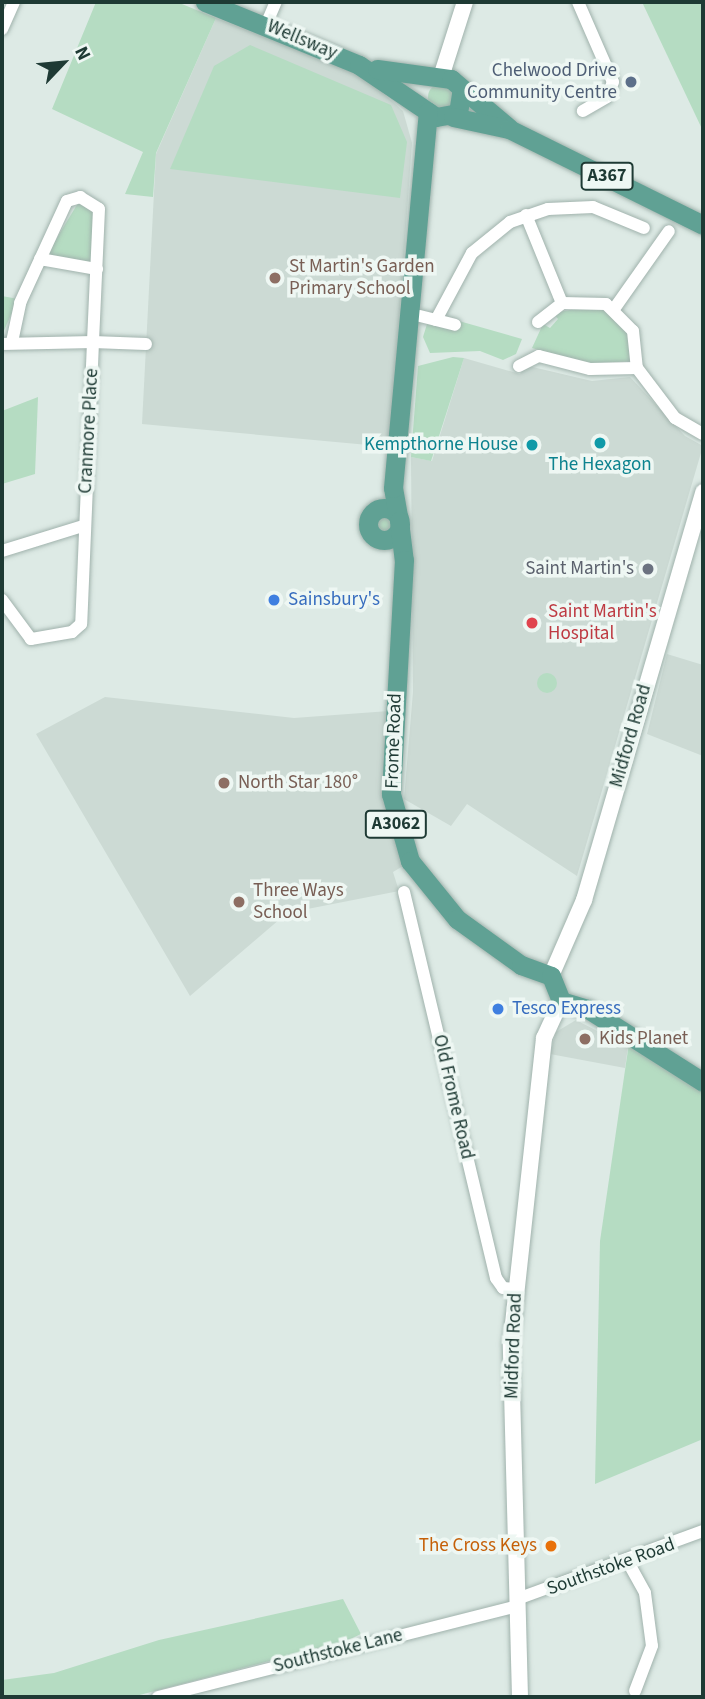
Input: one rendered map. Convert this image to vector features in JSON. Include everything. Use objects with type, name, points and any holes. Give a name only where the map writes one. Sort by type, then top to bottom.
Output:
[{"type":"main road","name":"Wellsway","points":[[205,2],[359,65],[426,109],[509,129]]},
{"type":"main road","points":[[451,117],[462,107],[449,82],[465,2]]},
{"type":"main road","name":"Wellsway","points":[[359,65],[449,82],[509,129],[703,225]]},
{"type":"main road","points":[[426,109],[423,93],[449,82]]},
{"type":"main road","name":"Frome Road","points":[[426,109],[400,453],[393,494],[399,519],[401,600],[391,794],[402,843],[419,876],[457,919],[521,965],[551,976]]},
{"type":"main road","name":"Frome Road","points":[[421,172],[451,117]]},
{"type":"main road","name":"Frome Road","points":[[400,453],[369,527],[394,565],[401,600]]},
{"type":"main road","name":"Midford Road","points":[[551,976],[584,900],[703,492]]},
{"type":"main road","points":[[376,510],[399,519],[392,538],[378,539]]},
{"type":"main road","points":[[551,976],[561,1001],[588,1009],[703,1082]]},
{"type":"main road","name":"Midford Road","points":[[520,1697],[515,1289],[544,1038],[561,1001]]},
{"type":"street","points":[[2,29],[14,2]]},
{"type":"street","points":[[266,25],[275,2]]},
{"type":"street","points":[[578,2],[613,82],[607,97],[583,111]]},
{"type":"street","points":[[7,343],[67,201],[89,197],[99,209],[93,342],[146,344]]},
{"type":"street","points":[[436,320],[472,253],[526,215],[593,207],[645,228]]},
{"type":"street","points":[[526,215],[562,303]]},
{"type":"street","points":[[614,309],[668,230]]},
{"type":"street","points":[[40,260],[97,268]]},
{"type":"street","points":[[538,322],[562,303],[585,299],[614,309],[633,331],[637,368],[675,418],[703,434]]},
{"type":"street","points":[[420,316],[455,325]]},
{"type":"street","name":"Cranmore Place","points":[[2,600],[31,639],[78,628],[93,342],[7,343]]},
{"type":"street","points":[[519,366],[539,355],[590,369],[637,368]]},
{"type":"street","points":[[2,551],[83,526]]},
{"type":"street","name":"Old Frome Road","points":[[404,892],[496,1278],[503,1288],[515,1289]]},
{"type":"street","name":"Southstoke Road","points":[[517,1603],[703,1531]]},
{"type":"street","points":[[628,1562],[645,1592],[652,1646],[645,1679],[635,1691]]},
{"type":"street","name":"Southstoke Lane","points":[[158,1697],[517,1603]]},
{"type":"shaded area","name":"St Martin's Garden Primary School","points":[[216,18],[364,76],[403,111],[412,143],[390,447],[142,424],[156,154]]},
{"type":"shaded area","name":"Saint Martin's Hospital","points":[[464,358],[520,374],[524,365],[592,381],[630,377],[685,436],[703,446],[577,876],[467,804],[451,826],[404,799],[413,692],[411,457],[432,461]]},
{"type":"shaded area","points":[[667,654],[703,665],[703,756],[647,734]]},
{"type":"shaded area","points":[[105,697],[294,718],[389,711],[383,798],[403,866],[393,872],[399,891],[287,913],[190,996],[36,734]]},
{"type":"shaded area","name":"Kids Planet","points":[[576,1020],[628,1047],[625,1068],[550,1054],[556,1032]]},
{"type":"green space","points":[[96,2],[177,2],[216,18],[156,153],[153,197],[125,194],[143,152],[52,109]]},
{"type":"green space","points":[[642,2],[703,2],[703,131]]},
{"type":"green space","points":[[250,45],[391,105],[407,142],[400,198],[170,169],[214,66]]},
{"type":"green space","points":[[441,84],[450,88],[454,97],[450,106],[441,110],[432,106],[428,97],[432,88]]},
{"type":"green space","points":[[78,203],[96,213],[93,264],[46,256]]},
{"type":"green space","points":[[2,296],[18,299],[2,335]]},
{"type":"green space","points":[[597,305],[628,329],[632,361],[585,364],[532,348],[543,324],[550,328],[558,319],[553,313]]},
{"type":"green space","points":[[459,321],[522,339],[516,354],[503,360],[480,351],[430,353],[423,337],[427,324],[455,331]]},
{"type":"green space","points":[[453,357],[464,358],[431,461],[411,457],[418,366]]},
{"type":"green space","points":[[38,397],[35,474],[2,484],[2,411]]},
{"type":"green space","points":[[383,515],[389,518],[392,524],[389,530],[383,533],[377,530],[374,524],[377,518]]},
{"type":"green space","points":[[547,673],[554,676],[557,683],[554,690],[547,693],[540,690],[537,683],[540,676]]},
{"type":"green space","points":[[629,1043],[703,1093],[703,1439],[595,1484],[600,1241]]},
{"type":"green space","points":[[343,1599],[361,1634],[346,1641],[132,1697],[2,1697],[2,1680],[54,1673],[159,1640]]},
{"type":"place","name":"Chelwood Drive Community Centre","points":[[631,82]]},
{"type":"place","name":"St Martin's Garden Primary School","points":[[275,278]]},
{"type":"place","name":"The Hexagon","points":[[600,443]]},
{"type":"place","name":"Kempthorne House","points":[[532,445]]},
{"type":"place","name":"Saint Martin's","points":[[648,569]]},
{"type":"place","name":"Sainsbury's","points":[[274,600]]},
{"type":"place","name":"Saint Martin's Hospital","points":[[532,623]]},
{"type":"place","name":"North Star 180°","points":[[224,783]]},
{"type":"place","name":"Three Ways School","points":[[239,902]]},
{"type":"place","name":"Tesco Express","points":[[498,1009]]},
{"type":"place","name":"Kids Planet","points":[[585,1039]]},
{"type":"place","name":"The Cross Keys","points":[[551,1546]]}]
